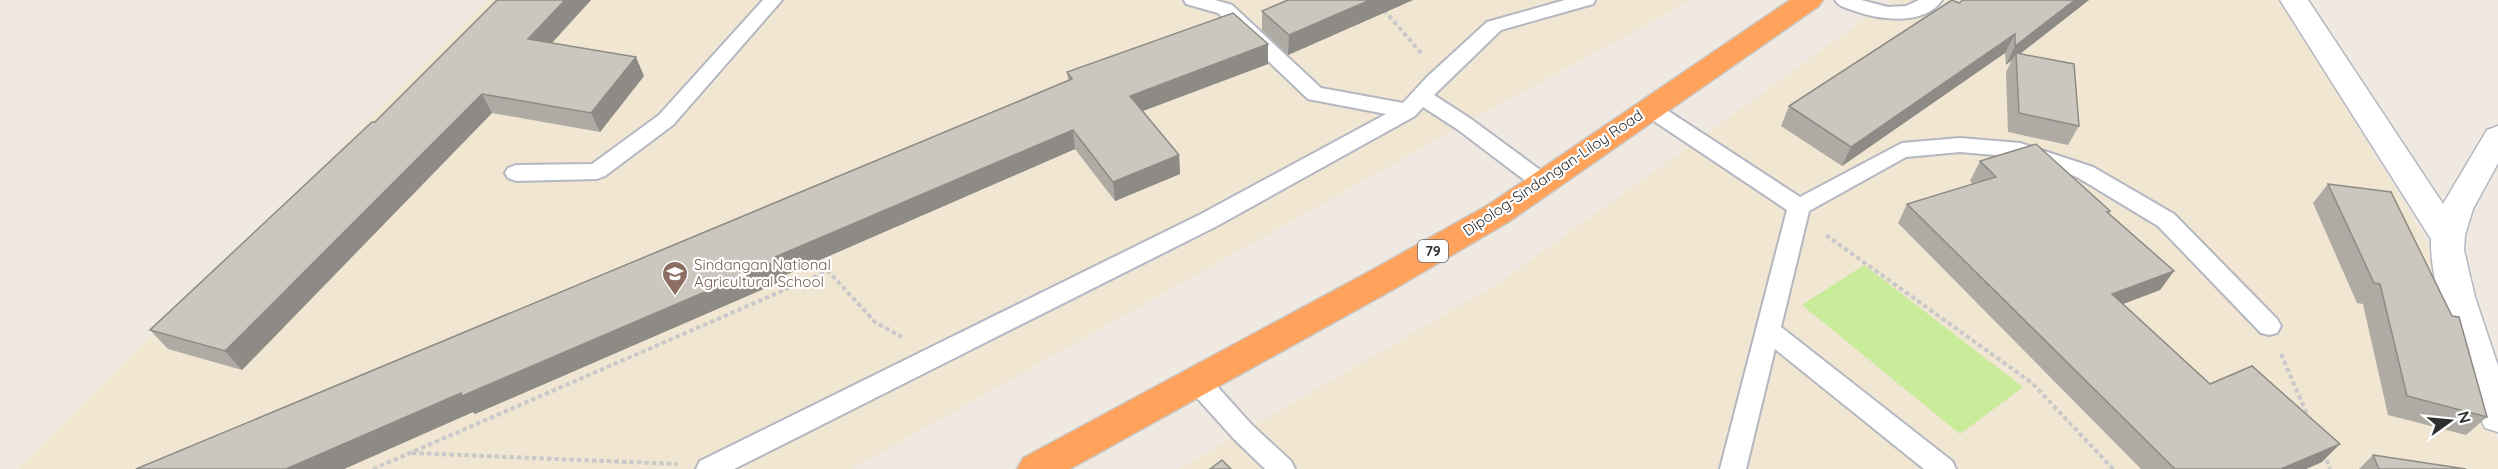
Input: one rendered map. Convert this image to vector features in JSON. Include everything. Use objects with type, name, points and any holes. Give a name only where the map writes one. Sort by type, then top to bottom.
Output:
[{"type":"highway","name":"Dipolog-Sindangan-Liloy Road","points":[[1036,469],[1469,231],[1543,183],[1809,0]]},
{"type":"street","points":[[2295,0],[2447,237],[2452,279],[2498,417]]},
{"type":"street","points":[[2447,237],[2460,201],[2498,136]]},
{"type":"lane","points":[[516,173],[597,171],[666,120],[773,0]]},
{"type":"lane","points":[[1193,0],[1225,9],[1315,94],[1415,104],[1464,124],[1543,183]]},
{"type":"lane","points":[[712,467],[1209,220],[1415,104],[1494,26],[1586,0]]},
{"type":"lane","points":[[1844,0],[1874,12],[1898,14],[1921,9],[1933,0]]},
{"type":"lane","points":[[1649,108],[1798,210]]},
{"type":"lane","points":[[1733,469],[1798,210],[1902,150],[1960,145],[2020,150],[2085,172],[2166,220],[2269,326]]},
{"type":"lane","points":[[1768,330],[1943,469]]},
{"type":"lane","points":[[1197,381],[1243,432],[1282,469]]},
{"type":"path","points":[[1383,8],[1441,76]]},
{"type":"path","points":[[1798,210],[2032,383],[2113,469]]},
{"type":"path","points":[[373,469],[828,271],[875,322],[935,356]]},
{"type":"path","points":[[2269,326],[2312,425]]},
{"type":"path","points":[[2321,447],[2331,469]]},
{"type":"path","points":[[408,453],[712,467]]},
{"type":"shaded area","name":"Sindangan National Agricultural School","points":[[490,0],[1692,0],[1464,124],[852,469],[17,469]]},
{"type":"shaded area","points":[[1891,0],[2278,0],[2299,30],[2421,231],[2498,441],[2498,469],[1179,469],[1499,283]]},
{"type":"green space","points":[[1864,265],[2023,387],[1960,434],[1802,305]]},
{"type":"building","points":[[497,0],[565,0],[528,39],[636,57],[591,113],[482,94],[225,351],[150,330],[372,122],[375,122]]},
{"type":"building","points":[[1288,0],[1370,0],[1289,35],[1262,11]]},
{"type":"building","points":[[1952,0],[1959,3],[1963,0],[2075,0],[2015,46],[2015,34],[1851,147],[1789,106]]},
{"type":"building","points":[[1233,13],[1268,44],[1130,96],[1179,155],[1113,182],[1073,130],[775,257],[777,261],[286,469],[136,469],[1072,79],[1067,72]]},
{"type":"building","points":[[2016,53],[2074,64],[2079,126],[2019,113]]},
{"type":"building","points":[[2036,144],[2110,211],[2107,212],[2174,271],[2112,294],[2210,384],[2252,366],[2340,444],[2281,469],[2175,469],[1907,204],[1996,177],[1980,161]]},
{"type":"building","points":[[2328,184],[2391,192],[2452,316],[2459,317],[2487,417],[2407,396],[2380,284],[2374,283]]},
{"type":"building","points":[[2373,455],[2466,469],[2379,469]]},
{"type":"building","points":[[1222,460],[1231,469],[1210,469]]},
{"type":"place","name":"Sindangan National Agricultural School","points":[[675,297]]}]
